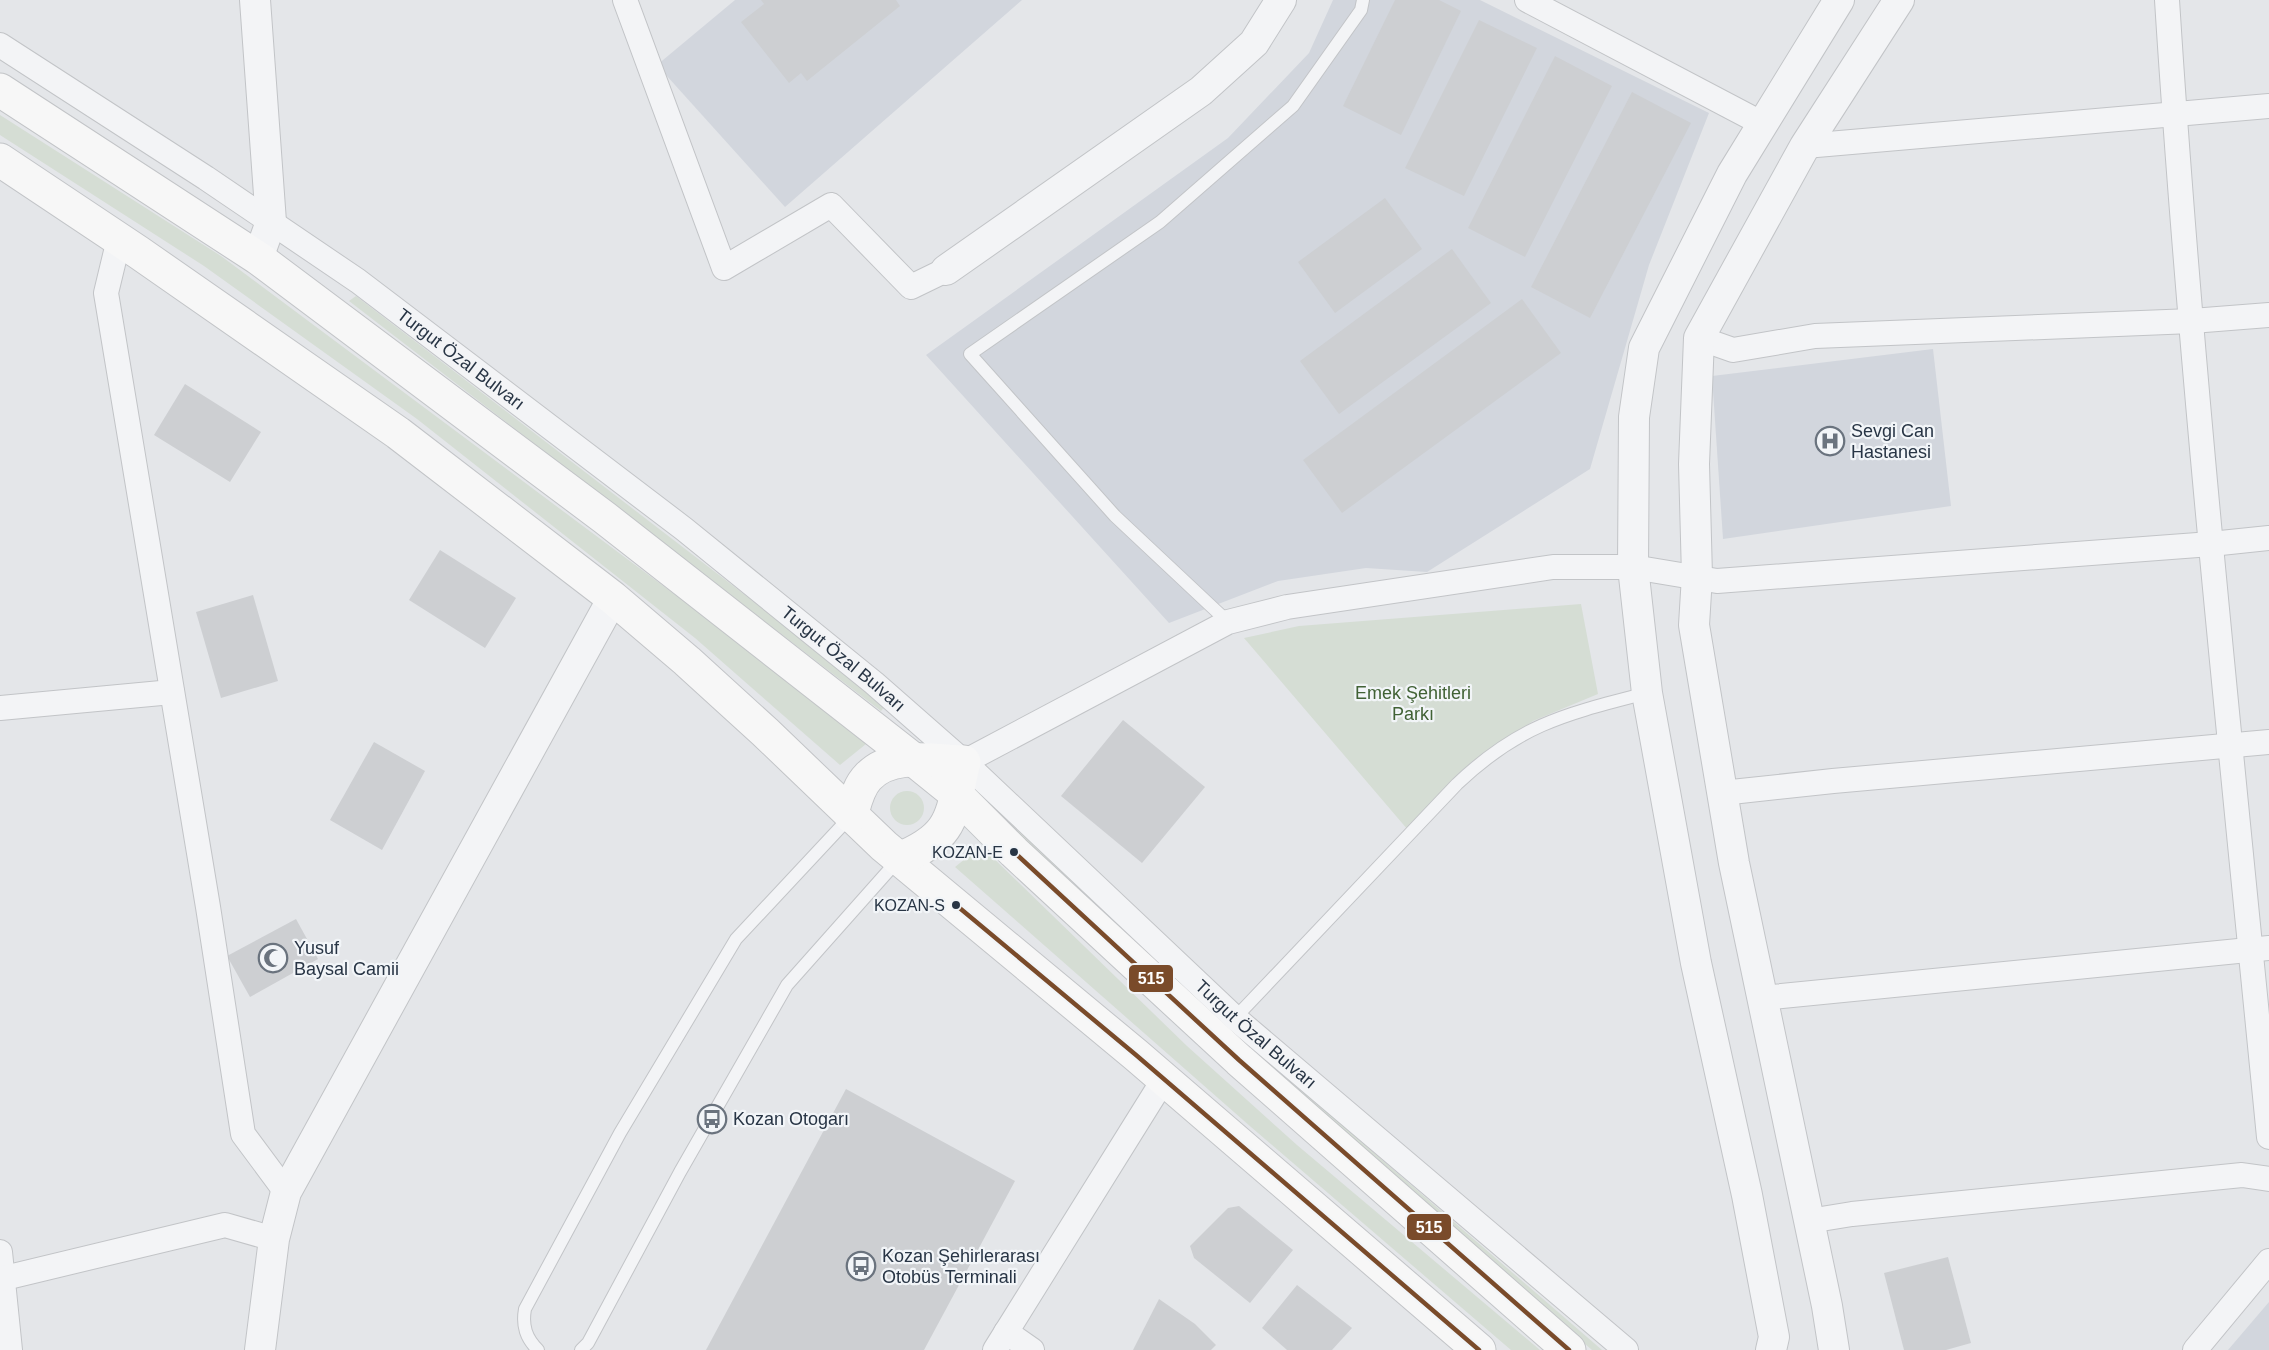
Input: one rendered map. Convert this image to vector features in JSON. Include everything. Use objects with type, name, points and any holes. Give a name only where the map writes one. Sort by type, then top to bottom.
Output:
[{"type":"main road","name":"Turgut Özal Bulvarı","points":[[0,90],[258,258],[606,518],[914,760],[956,794],[1014,852],[1239,1060],[1569,1350]]},
{"type":"main road","points":[[0,160],[119,239],[398,433],[613,598],[765,732],[851,816],[899,859],[1000,940],[1479,1350]]},
{"type":"main road","points":[[851,816],[858,793],[867,778],[885,764],[914,760],[964,762],[952,815],[934,841],[899,859]]},
{"type":"street","points":[[255,0],[271,222],[258,258]]},
{"type":"street","points":[[625,0],[724,268],[831,205],[911,287],[946,270],[1201,91],[1254,43],[1281,0]]},
{"type":"street","points":[[1527,0],[1762,124]]},
{"type":"street","points":[[1771,1350],[1774,1337],[1747,1195],[1696,963],[1647,693],[1633,567],[1634,417],[1644,348],[1732,174],[1839,0]]},
{"type":"street","points":[[1834,1350],[1734,863],[1694,625],[1697,576],[1694,464],[1699,338],[1804,146],[1899,0]]},
{"type":"street","points":[[2167,0],[2174,115],[2230,745],[2260,949],[2269,1137]]},
{"type":"street","name":"Turgut Özal Bulvarı","points":[[0,45],[358,281],[684,529],[865,676],[964,762],[1235,1018],[1626,1350]]},
{"type":"street","points":[[1804,146],[2269,106]]},
{"type":"street","points":[[119,239],[106,293],[243,1134],[286,1192]]},
{"type":"street","points":[[1699,338],[1733,350],[1815,336],[2192,321],[2269,315]]},
{"type":"street","points":[[964,762],[1228,622],[1287,607],[1553,567],[1633,567],[1717,581],[2269,538]]},
{"type":"street","points":[[260,1350],[274,1239],[286,1192],[613,598]]},
{"type":"street","points":[[0,708],[172,692]]},
{"type":"street","points":[[1722,793],[2269,742]]},
{"type":"street","points":[[1762,998],[2260,949]]},
{"type":"street","points":[[1032,1350],[1001,1341],[1164,1079]]},
{"type":"street","points":[[1809,1221],[1852,1214],[2242,1174],[2269,1179]]},
{"type":"street","points":[[1,1279],[225,1225],[274,1239]]},
{"type":"street","points":[[0,1252],[10,1350]]},
{"type":"street","points":[[2195,1350],[2269,1261]]},
{"type":"lane","points":[[1228,622],[1115,516],[970,354],[1160,222],[1293,106],[1361,10],[1363,0]]},
{"type":"lane","points":[[1235,1018],[1457,784],[1489,755],[1517,736],[1544,723],[1570,713],[1647,693]]},
{"type":"lane","points":[[538,1350],[525,1332],[523,1321],[525,1309],[620,1133],[736,939],[851,816]]},
{"type":"lane","points":[[581,1350],[588,1343],[680,1172],[786,985],[899,859]]},
{"type":"shaded area","points":[[735,0],[1022,0],[785,207],[657,65]]},
{"type":"shaded area","points":[[1333,0],[1480,0],[1709,113],[1649,265],[1590,469],[1427,572],[1366,568],[1278,581],[1169,623],[926,355],[1228,138],[1309,53]]},
{"type":"shaded area","name":"Sevgi Can Hastanesi","points":[[1933,349],[1951,506],[1723,539],[1712,376]]},
{"type":"shaded area","points":[[2269,1302],[2269,1350],[2228,1350]]},
{"type":"green space","points":[[0,115],[221,256],[717,626],[866,744],[840,765],[695,638],[417,419],[204,266],[0,135]]},
{"type":"green space","points":[[356,296],[887,704],[881,711],[349,301]]},
{"type":"green space","name":"Emek Şehitleri Parkı","points":[[1581,604],[1598,694],[1533,721],[1477,760],[1408,830],[1244,638],[1299,626]]},
{"type":"green space","points":[[907,791],[919,796],[924,808],[919,820],[907,825],[895,820],[890,808],[895,796]]},
{"type":"green space","points":[[1010,816],[1183,987],[1179,990],[1005,820]]},
{"type":"green space","points":[[981,846],[1187,1046],[1297,1145],[1540,1350],[1511,1350],[1251,1127],[955,867]]},
{"type":"green space","points":[[1285,1076],[1602,1350],[1592,1350],[1280,1079]]},
{"type":"building","points":[[761,0],[896,0],[900,6],[807,81],[801,73],[789,83],[741,22],[764,4]]},
{"type":"building","points":[[1395,0],[1439,0],[1461,11],[1401,135],[1343,106]]},
{"type":"building","points":[[1479,20],[1537,48],[1464,196],[1405,168]]},
{"type":"building","points":[[1555,56],[1612,86],[1525,257],[1468,228]]},
{"type":"building","points":[[1632,92],[1691,123],[1590,318],[1531,287]]},
{"type":"building","points":[[1385,198],[1422,249],[1335,313],[1298,262]]},
{"type":"building","points":[[1452,249],[1491,303],[1339,414],[1300,361]]},
{"type":"building","points":[[1522,299],[1561,353],[1342,513],[1303,460]]},
{"type":"building","points":[[185,384],[261,432],[230,482],[154,435]]},
{"type":"building","points":[[440,550],[516,598],[485,648],[409,600]]},
{"type":"building","points":[[253,595],[278,681],[221,698],[196,612]]},
{"type":"building","points":[[1123,720],[1205,787],[1142,863],[1061,796]]},
{"type":"building","points":[[374,742],[425,771],[382,850],[330,820]]},
{"type":"building","name":"Yusuf Baysal Camii","points":[[296,919],[318,959],[250,997],[227,956]]},
{"type":"building","name":"Kozan Şehirlerarası Otobüs Terminali","points":[[846,1089],[1015,1181],[924,1350],[706,1350]]},
{"type":"building","points":[[1239,1206],[1293,1250],[1250,1303],[1194,1258],[1190,1246],[1228,1208]]},
{"type":"building","points":[[1948,1257],[1971,1343],[1946,1350],[1904,1350],[1884,1273]]},
{"type":"building","points":[[1297,1285],[1352,1328],[1332,1350],[1287,1350],[1262,1328]]},
{"type":"building","points":[[1159,1299],[1195,1324],[1216,1345],[1211,1350],[1133,1350]]},
{"type":"transit line","name":"515","points":[[1014,852],[1239,1060],[1569,1350]]},
{"type":"transit line","name":"515","points":[[956,905],[1136,1055],[1479,1350]]},
{"type":"place","name":"Sevgi Can Hastanesi","points":[[1830,441]]},
{"type":"place","name":"KOZAN-E","points":[[1014,852]]},
{"type":"place","name":"KOZAN-S","points":[[956,905]]},
{"type":"place","name":"Yusuf Baysal Camii","points":[[273,958]]},
{"type":"place","name":"Kozan Otogarı","points":[[712,1119]]},
{"type":"place","name":"Kozan Şehirlerarası Otobüs Terminali","points":[[861,1266]]}]
